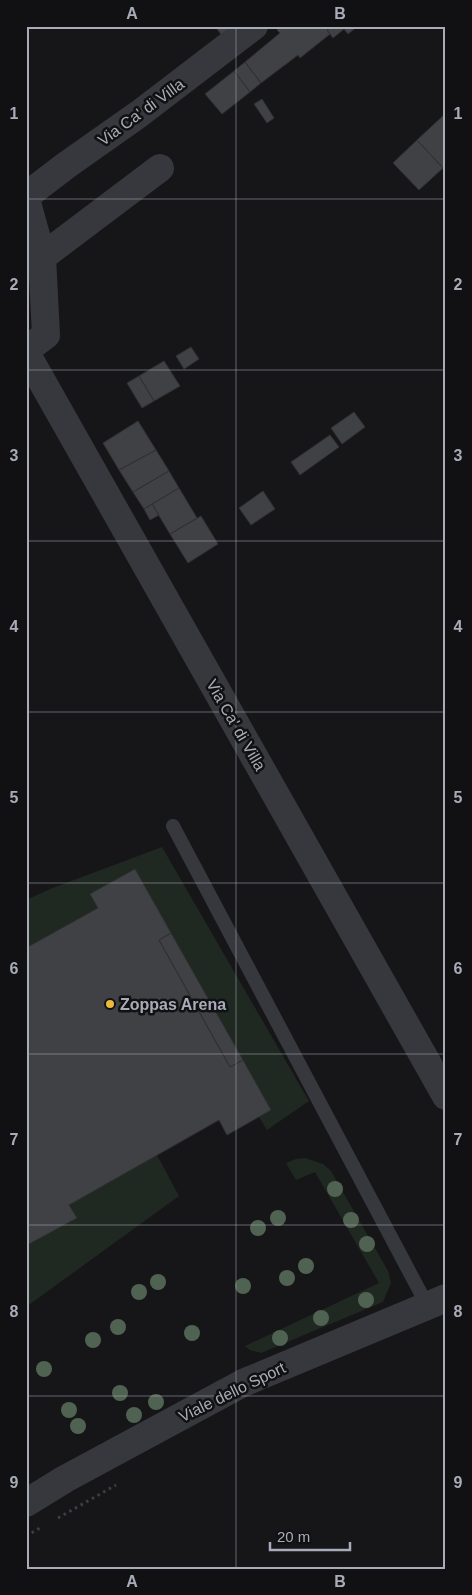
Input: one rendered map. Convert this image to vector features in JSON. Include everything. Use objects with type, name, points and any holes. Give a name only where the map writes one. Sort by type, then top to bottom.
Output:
[{"type":"street","name":"Via Ca' di Villa","points":[[254,26],[139,114],[68,164],[26,198],[42,257],[46,335],[26,352],[446,1096]]},
{"type":"street","points":[[42,257],[160,168]]},
{"type":"street","name":"Viale dello Sport","points":[[26,1503],[65,1478],[243,1383],[437,1302]]},
{"type":"lane","points":[[172,826],[437,1302]]},
{"type":"path","points":[[51,1522],[118,1484]]},
{"type":"path","points":[[26,1536],[43,1526]]},
{"type":"shaded area","name":"Zoppas Arena","points":[[162,847],[309,1101],[267,1130],[259,1117],[227,1135],[219,1120],[157,1155],[179,1196],[26,1307],[26,900],[50,889]]},
{"type":"shaded area","points":[[305,1158],[323,1164],[331,1171],[388,1271],[391,1283],[383,1302],[261,1353],[250,1350],[245,1346],[379,1283],[315,1172],[296,1180],[286,1163]]},
{"type":"building","points":[[215,26],[237,26],[223,37]]},
{"type":"building","points":[[281,26],[332,26],[327,30],[330,34],[300,58],[298,55],[261,83],[245,62],[280,33],[277,30]]},
{"type":"building","points":[[332,26],[358,26],[348,34],[344,29],[333,38],[327,30]]},
{"type":"building","points":[[245,62],[261,83],[250,92],[234,71]]},
{"type":"building","points":[[234,71],[250,92],[222,114],[205,94]]},
{"type":"building","points":[[262,99],[274,118],[267,123],[254,104]]},
{"type":"building","points":[[446,113],[446,165],[443,168],[417,140]]},
{"type":"building","points":[[417,140],[443,168],[419,190],[393,163]]},
{"type":"building","points":[[191,347],[199,359],[184,369],[176,356]]},
{"type":"building","points":[[164,361],[180,386],[154,401],[139,376]]},
{"type":"building","points":[[139,376],[154,401],[142,408],[127,383]]},
{"type":"building","points":[[354,412],[365,427],[342,444],[331,428]]},
{"type":"building","points":[[138,421],[156,450],[119,470],[103,443]]},
{"type":"building","points":[[330,435],[339,447],[300,475],[291,462]]},
{"type":"building","points":[[156,450],[169,471],[133,492],[119,470]]},
{"type":"building","points":[[169,471],[179,488],[144,509],[133,492]]},
{"type":"building","points":[[179,488],[197,518],[170,534],[152,504]]},
{"type":"building","points":[[263,491],[275,509],[251,525],[239,508]]},
{"type":"building","points":[[152,504],[159,515],[150,520],[144,509]]},
{"type":"building","points":[[201,516],[218,544],[188,563],[170,534]]},
{"type":"building","name":"Zoppas Arena","points":[[135,869],[171,933],[159,940],[230,1067],[243,1060],[271,1110],[227,1135],[219,1120],[69,1205],[77,1218],[27,1245],[26,948],[98,908],[90,894]]},
{"type":"building","points":[[171,933],[243,1060],[230,1067],[159,940]]},
{"type":"place","name":"Zoppas Arena","points":[[110,1004]]}]
